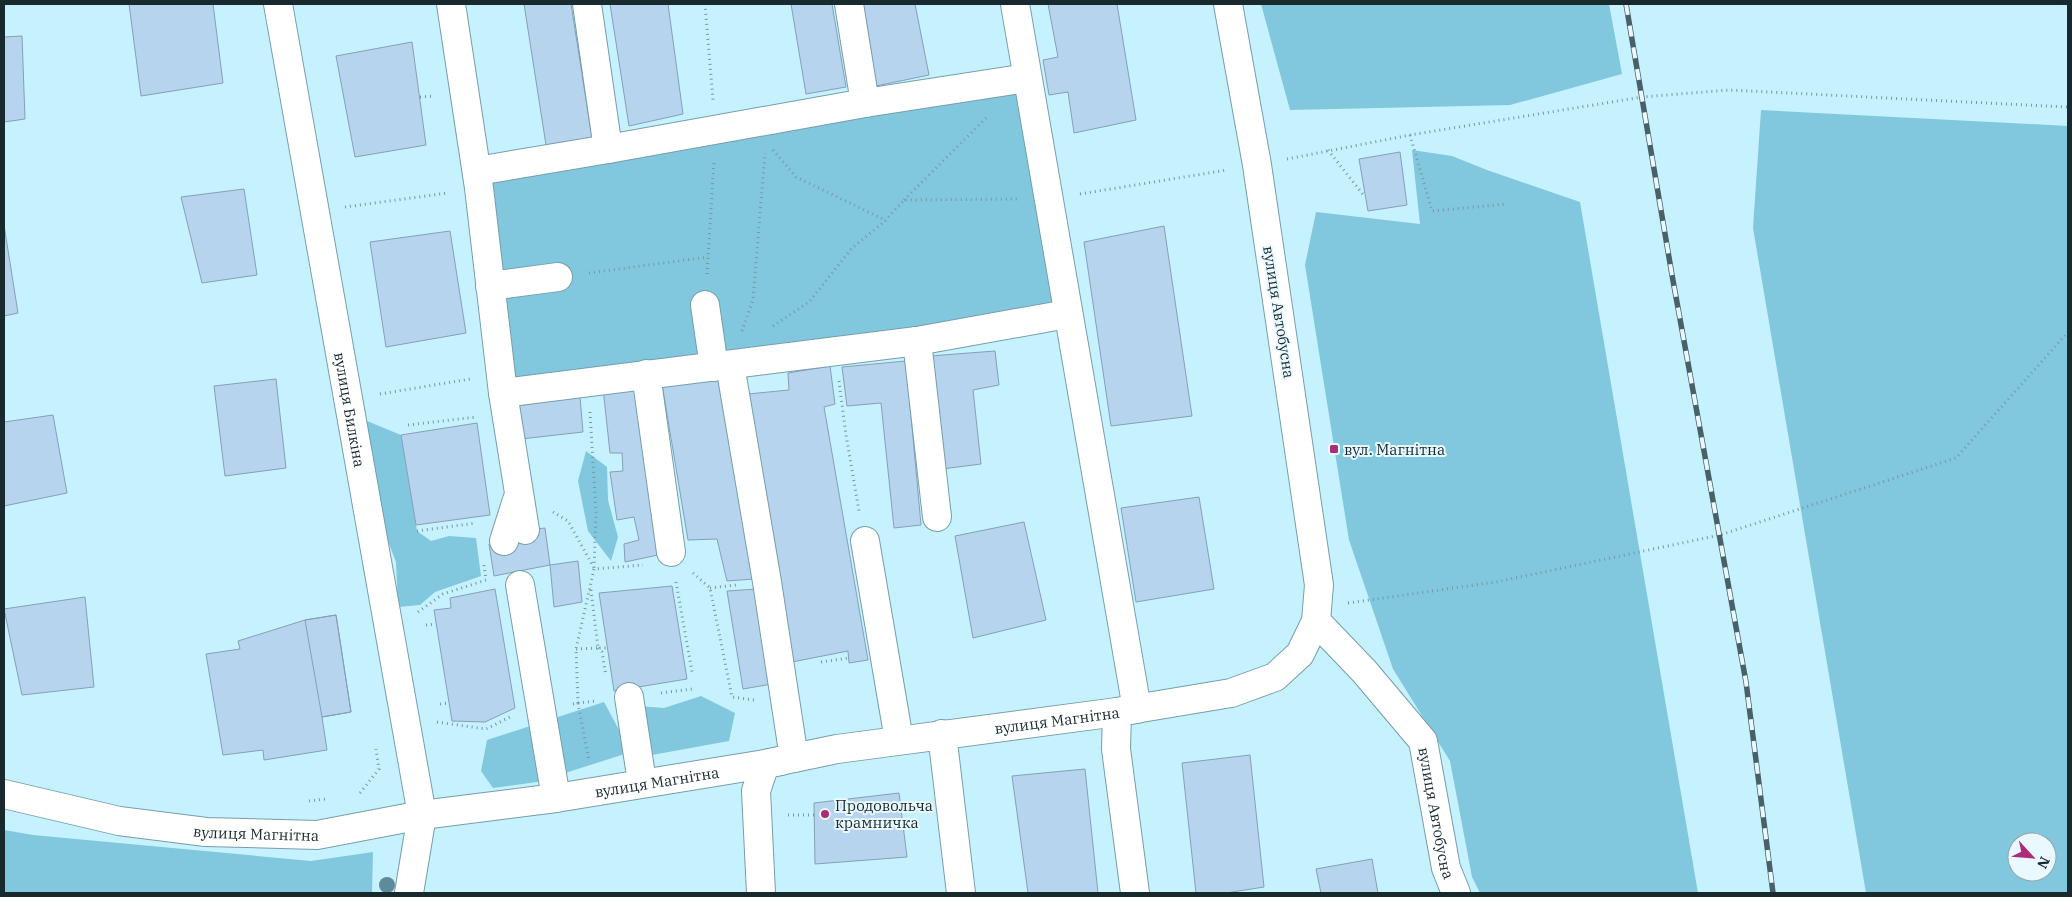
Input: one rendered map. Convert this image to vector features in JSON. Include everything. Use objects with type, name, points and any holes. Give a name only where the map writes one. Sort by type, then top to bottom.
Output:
[{"type":"street","name":"вулиця Билкіна","points":[[278,4],[422,815],[409,893]]},
{"type":"street","points":[[451,4],[478,180],[501,383],[520,494],[515,536]]},
{"type":"street","points":[[587,4],[608,149]]},
{"type":"street","points":[[848,4],[865,103]]},
{"type":"street","points":[[1015,4],[1067,314],[1127,710],[1116,749],[1135,893]]},
{"type":"street","name":"вулиця Автобусна","points":[[1228,4],[1257,165],[1320,585],[1316,621],[1300,654]]},
{"type":"street","points":[[478,180],[608,149],[715,129],[768,131],[865,103],[1028,78]]},
{"type":"street","points":[[490,286],[558,277]]},
{"type":"street","points":[[704,305],[722,366],[767,582],[794,758]]},
{"type":"street","points":[[501,383],[589,382],[722,366],[917,341],[1067,314]]},
{"type":"street","points":[[917,341],[937,517]]},
{"type":"street","points":[[646,374],[666,564]]},
{"type":"street","points":[[865,541],[899,740]]},
{"type":"street","points":[[520,585],[556,798]]},
{"type":"street","name":"вулиця Автобусна","points":[[1316,621],[1364,671],[1423,741],[1446,868],[1456,893]]},
{"type":"street","name":"вулиця Магнітна","points":[[4,793],[119,821],[206,832],[317,835],[422,815],[556,798],[899,740],[1127,710],[1232,693],[1275,677],[1300,654]]},
{"type":"street","points":[[629,697],[642,782]]},
{"type":"street","points":[[942,734],[961,893]]},
{"type":"street","points":[[761,893],[756,791],[765,764]]},
{"type":"path","points":[[704,305],[715,129],[705,4]]},
{"type":"path","points":[[904,200],[1048,199],[1257,165],[1410,135],[1642,98],[1729,90],[2068,107]]},
{"type":"path","points":[[772,327],[810,301],[852,248],[885,220],[993,112]]},
{"type":"path","points":[[768,131],[796,177],[885,220]]},
{"type":"path","points":[[722,366],[753,300],[768,131]]},
{"type":"path","points":[[1410,135],[1432,211],[1507,204]]},
{"type":"path","points":[[1328,150],[1366,197]]},
{"type":"path","points":[[344,207],[478,180]]},
{"type":"path","points":[[558,277],[708,257]]},
{"type":"path","points":[[1347,604],[1496,582],[1720,536],[1956,458],[2068,332]]},
{"type":"path","points":[[836,352],[846,435],[865,541]]},
{"type":"path","points":[[589,382],[596,512],[594,569],[576,649],[607,648]]},
{"type":"path","points":[[378,395],[501,383]]},
{"type":"path","points":[[408,425],[484,416]]},
{"type":"path","points":[[520,494],[568,521],[594,569]]},
{"type":"path","points":[[417,531],[484,522]]},
{"type":"path","points":[[416,614],[443,594],[486,580],[484,562]]},
{"type":"path","points":[[594,569],[666,564],[678,584],[692,672]]},
{"type":"path","points":[[591,587],[598,648],[602,652],[606,678]]},
{"type":"path","points":[[710,588],[732,697]]},
{"type":"path","points":[[426,625],[436,624]]},
{"type":"path","points":[[821,662],[849,658]]},
{"type":"path","points":[[577,696],[590,769]]},
{"type":"path","points":[[440,704],[449,703]]},
{"type":"path","points":[[352,795],[362,793],[379,769],[374,739]]},
{"type":"path","points":[[304,802],[333,798]]},
{"type":"path","points":[[779,815],[815,815]]},
{"type":"shaded area","points":[[1261,4],[1609,4],[1622,74],[1510,105],[1290,110]]},
{"type":"shaded area","points":[[1027,78],[1067,314],[503,393],[477,171]]},
{"type":"shaded area","points":[[1761,110],[2068,126],[2068,893],[1866,893],[1753,228]]},
{"type":"shaded area","points":[[1412,150],[1452,156],[1580,202],[1698,893],[1480,893],[1472,877],[1450,761],[1393,669],[1349,540],[1305,265],[1316,212],[1420,224]]},
{"type":"shaded area","points":[[367,421],[401,435],[417,531],[431,541],[449,536],[476,538],[481,576],[435,592],[420,605],[398,607],[396,562],[366,484]]},
{"type":"shaded area","points":[[586,451],[607,467],[608,500],[618,537],[611,561],[588,531],[578,481]]},
{"type":"shaded area","points":[[701,696],[735,713],[729,741],[652,755],[638,706],[664,708]]},
{"type":"shaded area","points":[[604,702],[631,752],[537,782],[493,788],[481,771],[487,740]]},
{"type":"shaded area","points":[[4,830],[33,835],[311,861],[373,852],[372,893],[4,893]]},
{"type":"building","points":[[129,4],[213,4],[223,83],[141,96]]},
{"type":"building","points":[[524,4],[571,4],[592,138],[546,145]]},
{"type":"building","points":[[610,4],[668,4],[683,114],[629,126]]},
{"type":"building","points":[[791,4],[832,4],[846,87],[806,94]]},
{"type":"building","points":[[863,4],[915,4],[929,75],[876,86]]},
{"type":"building","points":[[1048,4],[1117,4],[1136,120],[1074,133],[1068,92],[1049,95],[1043,60],[1058,57]]},
{"type":"building","points":[[22,36],[25,119],[4,122],[4,37]]},
{"type":"building","points":[[412,42],[426,145],[355,157],[336,56]]},
{"type":"building","points":[[1400,152],[1407,205],[1368,211],[1359,159]]},
{"type":"building","points":[[244,189],[257,275],[202,283],[181,197]]},
{"type":"building","points":[[4,225],[18,313],[4,316]]},
{"type":"building","points":[[1164,226],[1192,416],[1111,426],[1084,242]]},
{"type":"building","points":[[450,231],[466,333],[386,347],[370,242]]},
{"type":"building","points":[[995,351],[999,385],[973,390],[981,464],[942,469],[930,356]]},
{"type":"building","points":[[906,361],[921,525],[894,528],[881,403],[847,406],[842,367]]},
{"type":"building","points":[[830,366],[835,404],[824,407],[868,660],[849,663],[848,651],[792,662],[748,394],[789,390],[788,373]]},
{"type":"building","points":[[718,378],[754,579],[727,581],[717,539],[688,540],[662,384]]},
{"type":"building","points":[[276,379],[286,468],[225,476],[214,386]]},
{"type":"building","points":[[638,385],[658,555],[625,562],[624,544],[639,540],[634,517],[617,520],[610,472],[623,471],[622,453],[610,453],[603,388]]},
{"type":"building","points":[[580,397],[583,432],[521,439],[515,406]]},
{"type":"building","points":[[53,415],[67,493],[4,506],[4,422]]},
{"type":"building","points":[[477,423],[490,515],[416,525],[401,435]]},
{"type":"building","points":[[1199,497],[1214,589],[1136,602],[1121,508]]},
{"type":"building","points":[[1024,522],[1046,620],[973,638],[955,536]]},
{"type":"building","points":[[545,528],[550,565],[494,576],[489,544],[518,539],[525,530]]},
{"type":"building","points":[[578,561],[582,602],[554,607],[550,565]]},
{"type":"building","points":[[672,586],[687,679],[614,691],[599,593]]},
{"type":"building","points":[[495,589],[515,708],[485,722],[452,721],[434,610],[451,608],[450,598]]},
{"type":"building","points":[[757,589],[772,684],[743,689],[727,591]]},
{"type":"building","points":[[85,597],[94,687],[22,695],[4,609]]},
{"type":"building","points":[[336,615],[351,712],[322,717],[327,750],[264,760],[263,750],[223,755],[206,654],[240,649],[238,641],[305,620]]},
{"type":"building","points":[[336,615],[351,712],[322,717],[305,620]]},
{"type":"building","points":[[1250,755],[1264,887],[1226,893],[1196,893],[1182,763]]},
{"type":"building","points":[[1085,769],[1098,893],[1028,893],[1012,776]]},
{"type":"building","points":[[899,793],[907,857],[815,864],[814,803]]},
{"type":"building","points":[[1372,859],[1378,893],[1321,893],[1316,869]]},
{"type":"railway","points":[[1626,4],[1672,275],[1746,682],[1773,893]]},
{"type":"place","name":"вул. Магнітна","points":[[1334,449]]},
{"type":"place","name":"Продовольча крамничка","points":[[825,814]]}]
